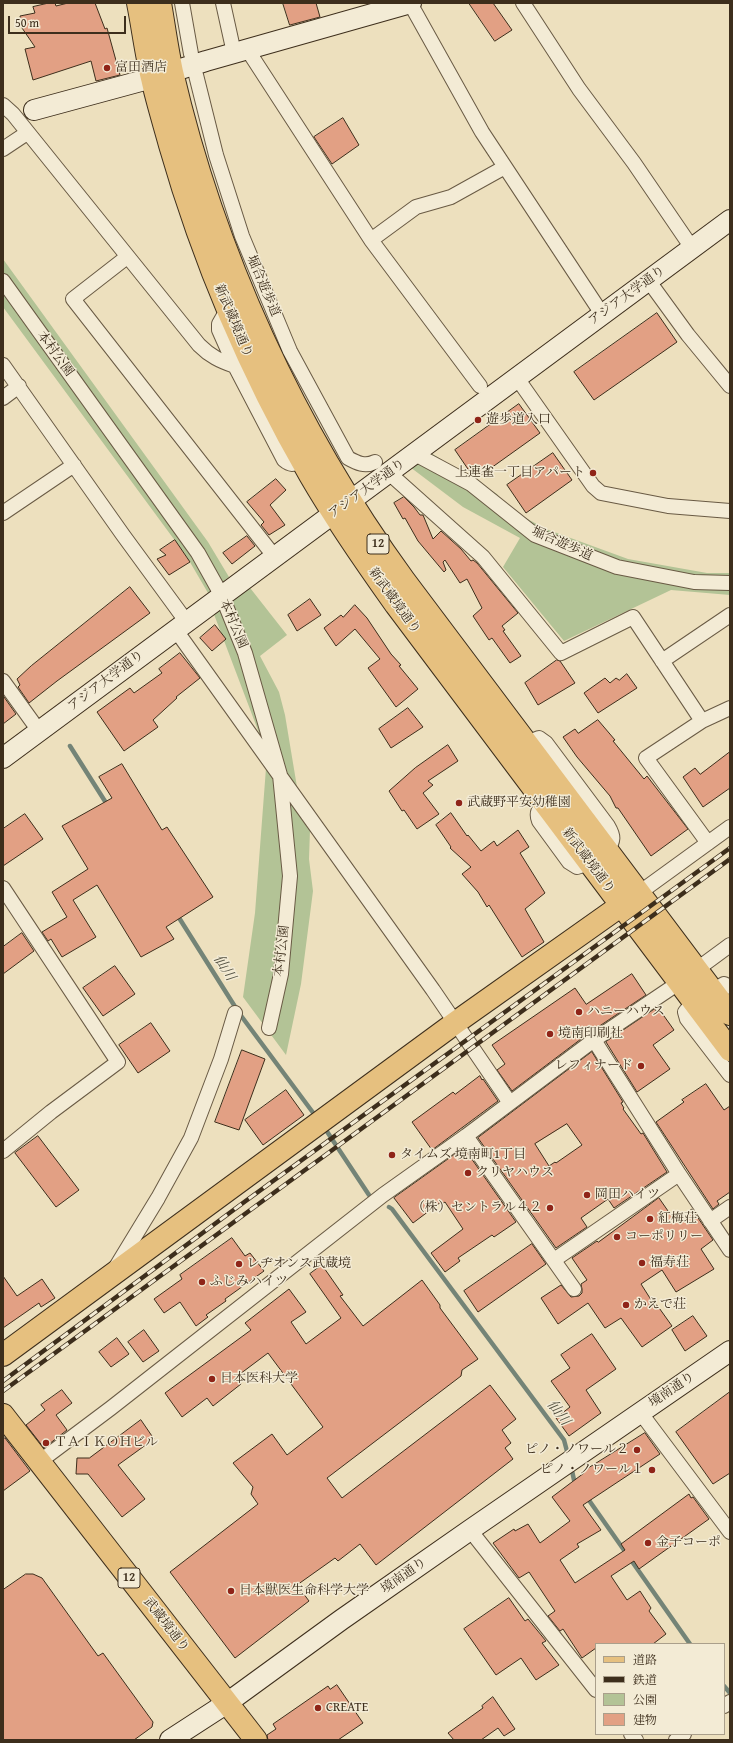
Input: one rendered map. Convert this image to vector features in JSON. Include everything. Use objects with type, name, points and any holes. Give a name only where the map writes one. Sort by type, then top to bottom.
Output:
[{"type":"main road","name":"新武蔵境通り","points":[[138,3],[152,78],[180,179],[215,278],[265,392],[302,461],[333,514],[396,605],[621,906],[688,976],[712,993],[730,1014]]},
{"type":"main road","name":"新武蔵境通り","points":[[160,3],[172,72],[213,211],[248,304],[288,389],[350,501],[383,551],[639,893],[688,976]]},
{"type":"main road","points":[[3,1355],[455,1023],[639,893]]},
{"type":"main road","name":"新武蔵境通り","points":[[712,993],[730,1050]]},
{"type":"main road","name":"武蔵境通り","points":[[3,1416],[256,1740]]},
{"type":"street","points":[[182,3],[191,54]]},
{"type":"street","points":[[223,3],[240,51],[371,240],[480,386]]},
{"type":"street","points":[[6,112],[34,110],[152,78],[240,51],[411,3],[482,132],[602,314]]},
{"type":"street","points":[[524,3],[579,90],[634,163],[692,248]]},
{"type":"street","name":"堀合遊歩道","points":[[196,75],[216,155],[242,236],[290,351],[348,458],[358,464],[382,468]]},
{"type":"street","points":[[6,112],[27,132],[199,345],[208,354],[219,361],[235,366]]},
{"type":"street","points":[[3,149],[27,132]]},
{"type":"street","points":[[371,240],[416,207],[451,197],[505,167]]},
{"type":"street","name":"アジア大学通り","points":[[3,758],[350,501],[382,468],[415,454],[730,220]]},
{"type":"street","points":[[127,257],[72,299],[274,556]]},
{"type":"street","points":[[648,280],[688,335],[730,386]]},
{"type":"street","name":"本村公園","points":[[3,281],[198,553],[222,596],[246,653],[280,775],[290,876],[281,974],[269,1028]]},
{"type":"street","points":[[230,314],[223,317],[218,324],[219,330],[235,366],[284,460],[289,464],[302,461]]},
{"type":"street","points":[[3,365],[123,535],[280,775],[510,1103]]},
{"type":"street","points":[[517,378],[593,486],[601,493],[668,506],[730,511]]},
{"type":"street","points":[[3,398],[19,386]]},
{"type":"street","name":"堀合遊歩道","points":[[415,454],[471,484],[535,535],[617,567],[694,582],[730,583]]},
{"type":"street","points":[[3,513],[74,465]]},
{"type":"street","points":[[382,468],[483,557],[560,653],[633,617],[702,721]]},
{"type":"street","points":[[662,661],[730,615]]},
{"type":"street","points":[[3,681],[39,731]]},
{"type":"street","points":[[708,843],[646,758],[702,721],[730,708]]},
{"type":"street","points":[[639,893],[730,827]]},
{"type":"street","points":[[3,888],[118,1062],[51,1112],[3,1151]]},
{"type":"street","points":[[39,1462],[117,1403],[383,1195],[466,1136],[594,1040],[688,976],[730,945]]},
{"type":"street","points":[[712,993],[685,1012],[687,1020],[730,1075]]},
{"type":"street","points":[[111,1275],[158,1198],[191,1138],[221,1059],[235,1013]]},
{"type":"street","points":[[594,1040],[679,1174],[730,1250]]},
{"type":"street","points":[[466,1136],[574,1289]]},
{"type":"street","points":[[554,1260],[679,1174]]},
{"type":"street","points":[[710,1221],[730,1207]]},
{"type":"street","name":"境南通り","points":[[170,1740],[227,1703],[341,1620],[730,1350]]},
{"type":"street","points":[[640,1412],[730,1532]]},
{"type":"street","points":[[470,1530],[595,1689]]},
{"type":"green space","points":[[3,259],[208,542],[229,577],[208,593],[187,557],[3,307]]},
{"type":"green space","points":[[431,453],[497,494],[509,509],[546,529],[628,559],[707,573],[730,573],[730,595],[671,590],[564,641],[503,567],[520,538],[463,507],[410,467]]},
{"type":"green space","points":[[247,584],[287,635],[260,656],[279,692],[285,715],[297,787],[259,733],[212,609]]},
{"type":"green space","points":[[266,768],[310,830],[309,859],[313,891],[301,984],[286,1055],[243,997],[255,913]]},
{"type":"building","points":[[55,3],[56,6],[68,3],[95,3],[105,29],[107,28],[120,75],[96,81],[91,61],[33,80],[25,49],[35,47],[22,28],[20,16],[35,13],[33,7]]},
{"type":"building","points":[[283,3],[316,3],[320,17],[290,25]]},
{"type":"building","points":[[469,3],[493,3],[512,30],[495,41]]},
{"type":"building","points":[[343,118],[359,145],[332,164],[314,137]]},
{"type":"building","points":[[657,313],[677,342],[594,400],[574,372]]},
{"type":"building","points":[[519,404],[540,433],[477,478],[472,475],[455,450]]},
{"type":"building","points":[[553,453],[572,480],[526,513],[507,485]]},
{"type":"building","points":[[276,479],[286,490],[270,505],[285,525],[269,535],[261,525],[264,522],[247,502]]},
{"type":"building","points":[[404,497],[420,515],[423,515],[433,539],[441,531],[461,549],[471,561],[473,560],[477,563],[518,613],[502,626],[505,630],[503,631],[521,656],[510,663],[492,638],[489,640],[473,616],[482,608],[467,579],[460,583],[445,560],[443,562],[446,570],[444,572],[418,541],[405,518],[403,519],[394,503]]},
{"type":"building","points":[[247,536],[255,546],[232,564],[223,553]]},
{"type":"building","points":[[175,540],[190,562],[169,575],[157,559],[166,555],[160,550]]},
{"type":"building","points":[[130,587],[150,613],[29,703],[18,687],[20,685],[17,679],[31,666]]},
{"type":"building","points":[[310,599],[321,615],[297,631],[288,615]]},
{"type":"building","points":[[355,605],[367,618],[391,654],[401,665],[399,666],[418,689],[396,707],[368,668],[380,659],[355,629],[336,646],[324,628],[341,615],[343,617]]},
{"type":"building","points":[[215,625],[226,639],[212,651],[200,638]]},
{"type":"building","points":[[180,653],[200,678],[176,697],[177,698],[153,720],[158,727],[124,751],[97,712],[130,688],[134,693],[162,673],[159,669]]},
{"type":"building","points":[[557,660],[560,661],[575,683],[538,705],[525,683]]},
{"type":"building","points":[[627,674],[637,688],[598,713],[584,693],[605,678],[610,683],[616,678],[619,680]]},
{"type":"building","points":[[4,697],[16,714],[3,724],[3,698]]},
{"type":"building","points":[[408,708],[423,727],[391,748],[379,729]]},
{"type":"building","points":[[598,720],[644,779],[647,776],[688,829],[651,856],[618,808],[616,808],[610,796],[577,757],[563,737],[575,729],[578,733]]},
{"type":"building","points":[[448,745],[458,761],[428,781],[433,785],[423,793],[439,814],[417,829],[404,810],[402,811],[389,791],[415,768]]},
{"type":"building","points":[[730,752],[730,788],[703,807],[683,777],[695,768],[700,774]]},
{"type":"building","points":[[122,764],[162,830],[167,827],[213,897],[166,927],[174,939],[141,957],[97,885],[73,900],[96,937],[62,957],[51,939],[48,941],[42,932],[67,917],[52,892],[88,869],[62,826],[112,798],[99,777]]},
{"type":"building","points":[[451,813],[467,836],[468,835],[481,851],[494,841],[497,846],[518,830],[529,847],[520,853],[545,893],[525,909],[544,942],[522,957],[489,905],[487,907],[478,892],[462,874],[471,867],[450,848],[451,847],[436,825]]},
{"type":"building","points":[[25,814],[43,839],[3,866],[3,829]]},
{"type":"building","points":[[22,933],[34,951],[3,974],[3,947]]},
{"type":"building","points":[[115,966],[135,994],[103,1016],[83,988]]},
{"type":"building","points":[[632,974],[646,995],[589,1033],[512,1091],[497,1070],[505,1064],[492,1045],[575,988],[586,1004]]},
{"type":"building","points":[[655,1009],[656,1011],[659,1009],[674,1030],[653,1045],[670,1069],[637,1092],[606,1042]]},
{"type":"building","points":[[151,1023],[170,1051],[138,1073],[119,1045]]},
{"type":"building","points":[[242,1050],[265,1059],[239,1130],[215,1122]]},
{"type":"building","points":[[592,1052],[623,1102],[621,1103],[624,1108],[623,1109],[641,1134],[643,1133],[667,1172],[614,1208],[608,1199],[581,1218],[587,1227],[556,1248],[478,1138]],"holes":[[[567,1124],[582,1145],[556,1163],[555,1162],[549,1166],[535,1144]]]},
{"type":"building","points":[[480,1076],[498,1101],[432,1150],[412,1122],[453,1092],[455,1094]]},
{"type":"building","points":[[706,1084],[724,1110],[730,1106],[730,1192],[717,1201],[719,1204],[713,1209],[656,1122],[684,1102],[682,1100]]},
{"type":"building","points":[[286,1090],[304,1115],[263,1145],[245,1120]]},
{"type":"building","points":[[38,1136],[79,1190],[56,1207],[15,1153]]},
{"type":"building","points":[[464,1148],[516,1222],[494,1237],[492,1235],[458,1258],[460,1261],[445,1272],[431,1253],[463,1229],[445,1202],[442,1204],[441,1202],[413,1223],[394,1198]]},
{"type":"building","points":[[659,1198],[675,1221],[692,1209],[713,1240],[701,1249],[714,1269],[676,1292],[662,1270],[641,1284],[655,1306],[657,1305],[672,1326],[642,1347],[621,1318],[605,1328],[588,1303],[558,1324],[541,1298],[561,1285],[571,1297],[579,1296],[582,1293],[581,1284],[587,1280],[572,1258],[597,1241],[598,1242]]},
{"type":"building","points":[[232,1238],[245,1256],[250,1253],[264,1271],[225,1299],[226,1301],[206,1315],[208,1317],[196,1326],[180,1302],[164,1313],[154,1299],[182,1279],[180,1275]]},
{"type":"building","points":[[532,1244],[546,1264],[478,1312],[464,1291]]},
{"type":"building","points":[[322,1265],[343,1295],[340,1296],[363,1326],[422,1280],[440,1305],[440,1308],[478,1359],[462,1370],[461,1376],[327,1478],[342,1498],[490,1385],[516,1419],[502,1430],[511,1443],[505,1448],[513,1459],[376,1565],[360,1544],[338,1561],[335,1558],[297,1585],[309,1601],[235,1658],[170,1572],[258,1504],[251,1494],[253,1487],[233,1463],[272,1434],[287,1455],[323,1427],[268,1353],[236,1377],[241,1384],[213,1406],[207,1398],[182,1417],[165,1393],[251,1330],[245,1323],[289,1289],[306,1312],[291,1322],[306,1344],[341,1318],[310,1274]]},
{"type":"building","points":[[3,1276],[17,1296],[42,1279],[55,1298],[41,1307],[39,1303],[3,1328]]},
{"type":"building","points":[[693,1316],[707,1336],[685,1351],[672,1330]]},
{"type":"building","points":[[144,1330],[159,1351],[143,1362],[128,1342]]},
{"type":"building","points":[[592,1334],[616,1369],[586,1390],[601,1413],[569,1436],[556,1418],[570,1407],[551,1381],[570,1368],[561,1355]]},
{"type":"building","points":[[117,1338],[129,1354],[111,1367],[99,1352]]},
{"type":"building","points":[[62,1390],[72,1403],[56,1415],[67,1430],[44,1448],[26,1425],[45,1410],[41,1405]]},
{"type":"building","points":[[730,1392],[730,1473],[713,1484],[676,1432]]},
{"type":"building","points":[[141,1420],[154,1439],[118,1465],[145,1499],[122,1517],[88,1474],[76,1474],[77,1458],[89,1458]]},
{"type":"building","points":[[645,1433],[660,1454],[583,1505],[601,1530],[577,1544],[579,1547],[560,1560],[575,1583],[625,1550],[621,1544],[689,1494],[691,1498],[693,1497],[709,1519],[639,1569],[634,1561],[611,1576],[627,1600],[640,1591],[651,1608],[649,1611],[666,1634],[654,1643],[595,1643],[595,1649],[582,1658],[563,1629],[560,1631],[548,1616],[555,1611],[529,1572],[519,1578],[493,1543],[514,1529],[515,1531],[528,1524],[540,1543],[570,1521],[552,1497],[584,1473],[584,1471]]},
{"type":"building","points":[[5,1438],[30,1471],[3,1491],[3,1440]]},
{"type":"building","points":[[26,1574],[33,1574],[42,1578],[98,1656],[103,1653],[153,1722],[152,1727],[134,1740],[3,1740],[3,1590]]},
{"type":"building","points":[[509,1598],[525,1621],[528,1619],[546,1641],[542,1643],[559,1665],[536,1680],[521,1658],[496,1675],[464,1629]]},
{"type":"building","points":[[337,1685],[363,1723],[338,1740],[268,1740],[267,1735],[276,1729],[273,1724],[328,1686],[330,1689]]},
{"type":"building","points":[[493,1697],[515,1729],[504,1736],[498,1728],[481,1740],[454,1740],[448,1733],[483,1708],[482,1706]]},
{"type":"waterway","name":"仙川","points":[[70,746],[108,806]]},
{"type":"waterway","name":"仙川","points":[[176,913],[239,1013],[317,1118]]},
{"type":"waterway","name":"仙川","points":[[324,1127],[369,1195]]},
{"type":"waterway","name":"仙川","points":[[389,1207],[564,1440],[568,1455]]},
{"type":"waterway","name":"仙川","points":[[571,1466],[574,1480],[578,1485]]},
{"type":"waterway","name":"仙川","points":[[586,1496],[689,1643]]},
{"type":"waterway","name":"仙川","points":[[725,1687],[730,1693]]},
{"type":"railway","points":[[3,1381],[247,1200],[730,848]]},
{"type":"railway","points":[[3,1391],[730,859]]},
{"type":"place","name":"富田酒店","points":[[107,68]]},
{"type":"place","name":"遊歩道入口","points":[[478,420]]},
{"type":"place","name":"上連雀一丁目アパート","points":[[593,473]]},
{"type":"place","name":"武蔵野平安幼稚園","points":[[459,803]]},
{"type":"place","name":"ハニーハウス","points":[[579,1012]]},
{"type":"place","name":"境南印刷社","points":[[550,1034]]},
{"type":"place","name":"レフィナード","points":[[641,1066]]},
{"type":"place","name":"タイムズ 境南町1丁目","points":[[392,1155]]},
{"type":"place","name":"クリヤハウス","points":[[468,1173]]},
{"type":"place","name":"岡田ハイツ","points":[[587,1195]]},
{"type":"place","name":"（株）セントラル４２","points":[[550,1208]]},
{"type":"place","name":"紅梅荘","points":[[650,1219]]},
{"type":"place","name":"コーポリリー","points":[[617,1237]]},
{"type":"place","name":"福寿荘","points":[[642,1263]]},
{"type":"place","name":"レヂオンス武蔵境","points":[[239,1264]]},
{"type":"place","name":"ふじみハイツ","points":[[202,1282]]},
{"type":"place","name":"かえで荘","points":[[626,1305]]},
{"type":"place","name":"日本医科大学","points":[[212,1379]]},
{"type":"place","name":"ＴＡＩＫＯＨビル","points":[[46,1443]]},
{"type":"place","name":"ピノ・ノワール２","points":[[637,1450]]},
{"type":"place","name":"ピノ・ノワール１","points":[[652,1470]]},
{"type":"place","name":"金子コーポ","points":[[648,1543]]},
{"type":"place","name":"日本獣医生命科学大学","points":[[231,1591]]},
{"type":"place","name":"CREATE","points":[[318,1708]]}]
